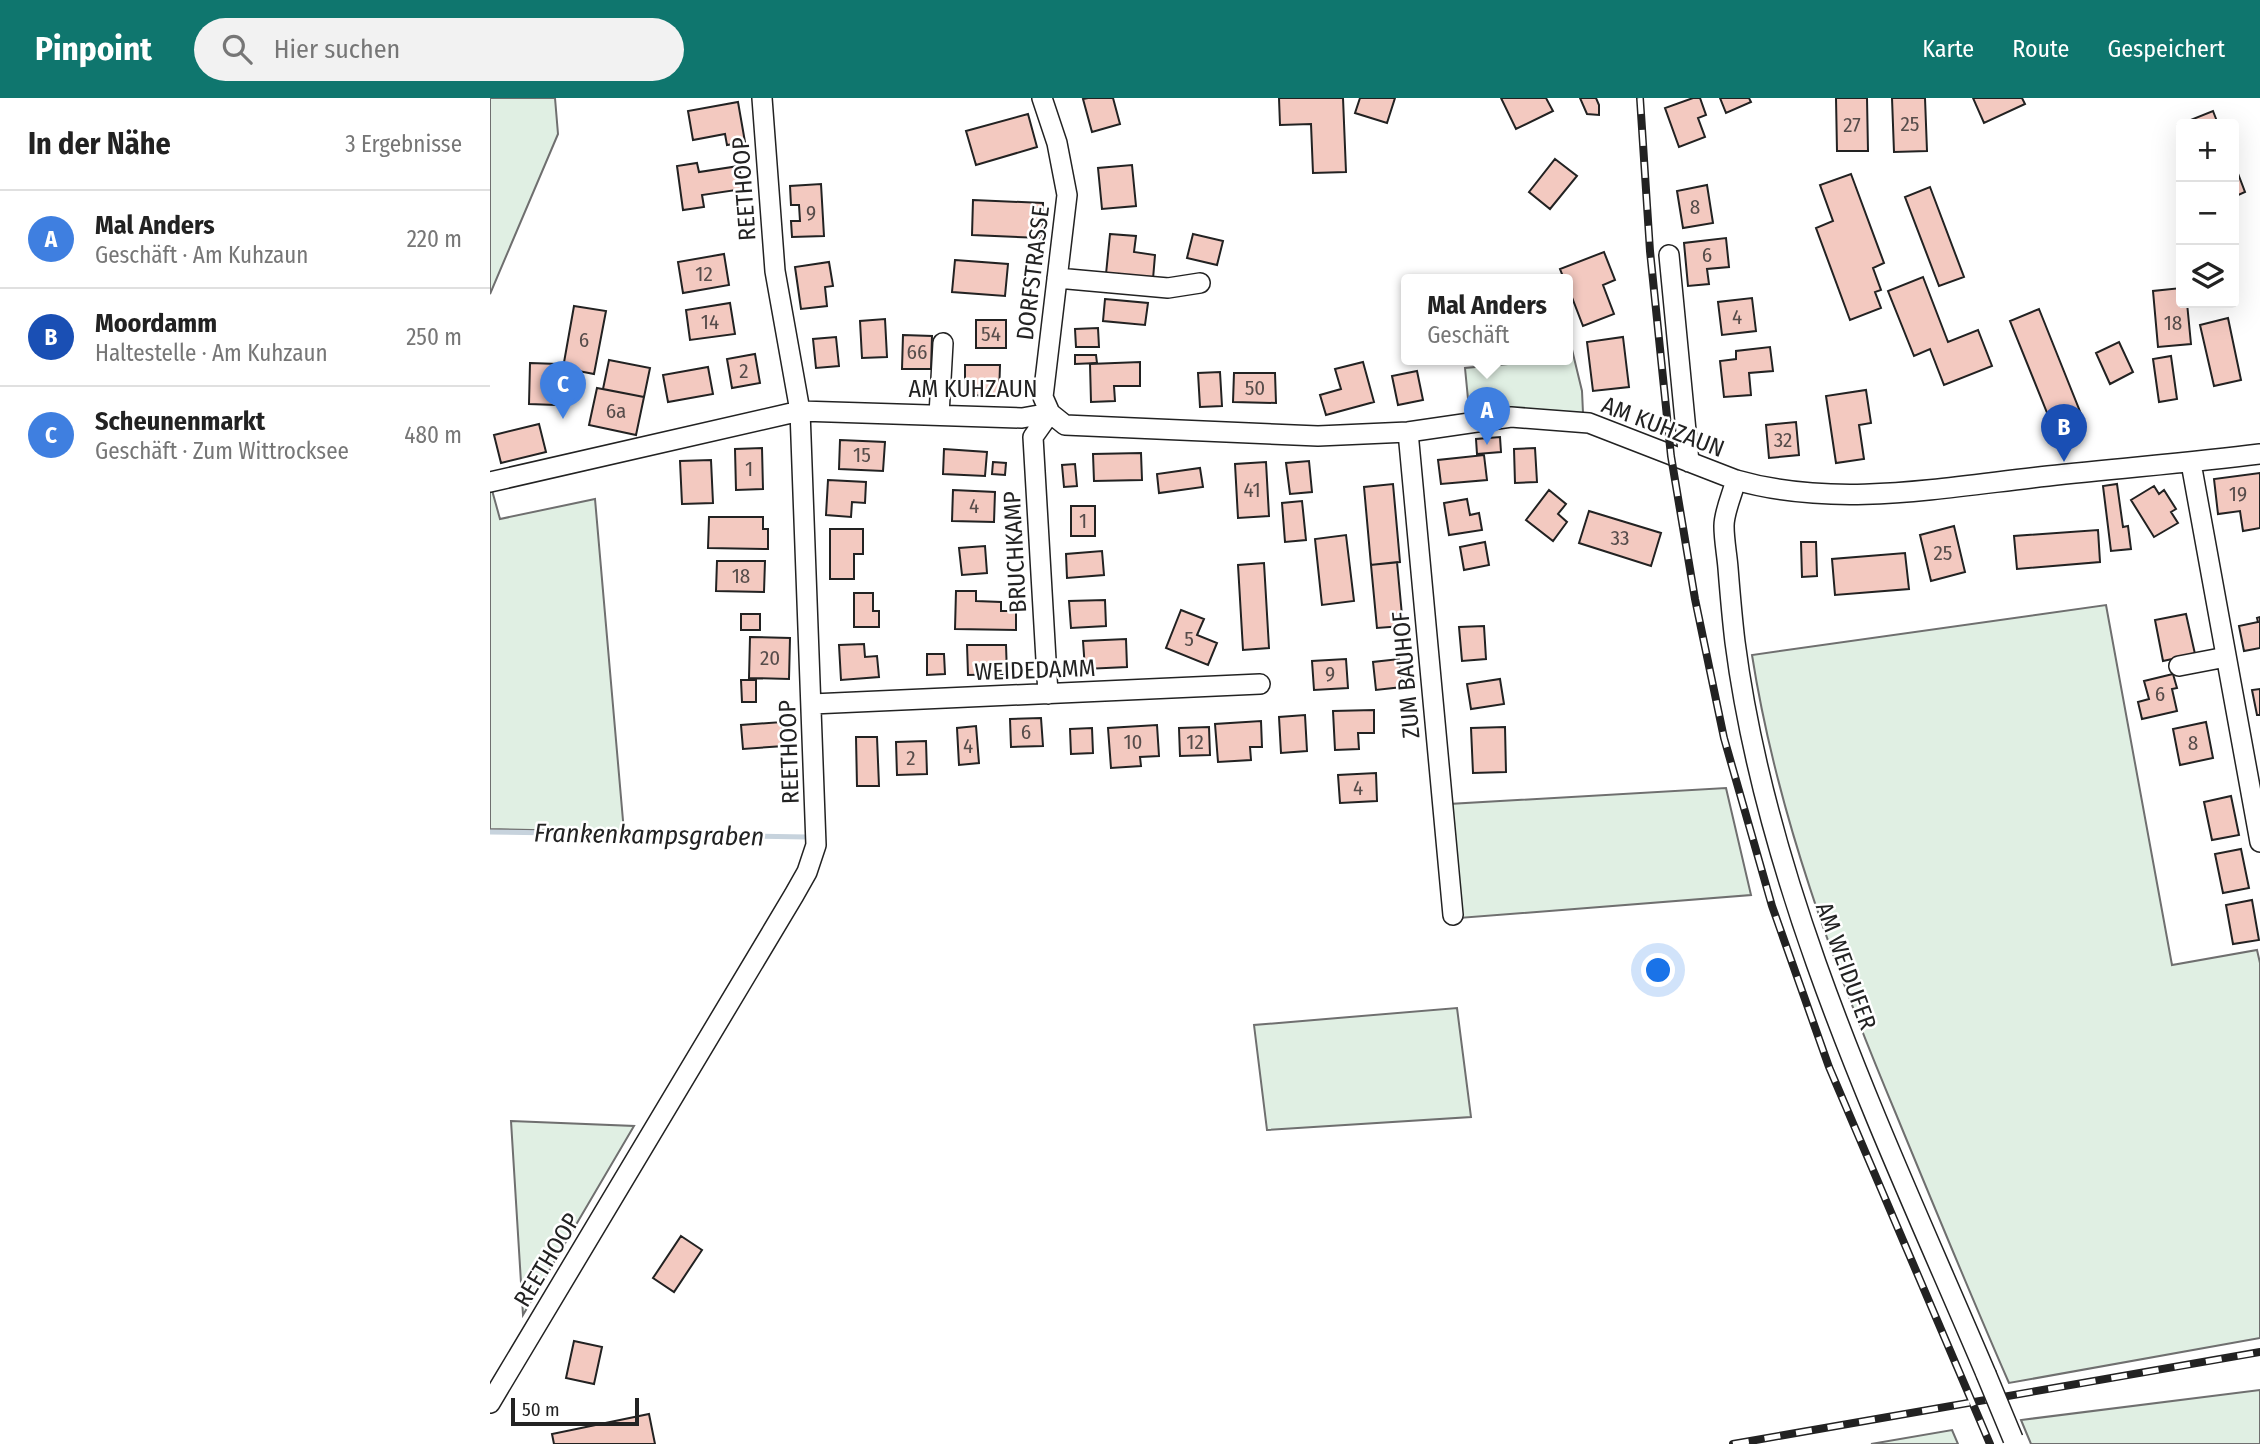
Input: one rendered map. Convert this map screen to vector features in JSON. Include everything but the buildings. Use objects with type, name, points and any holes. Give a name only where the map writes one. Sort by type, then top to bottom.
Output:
[{"type":"street","name":"REETHOOP","points":[[490,1403],[807,872],[816,845],[800,411],[775,271],[762,98]]},
{"type":"street","name":"DORFSTRASSE","points":[[1042,98],[1057,143],[1067,195],[1043,397],[1050,412]]},
{"type":"street","points":[[1669,255],[1689,462]]},
{"type":"street","points":[[1057,278],[1168,288],[1200,283]]},
{"type":"street","points":[[939,415],[943,343]]},
{"type":"street","name":"AM KUHZAUN","points":[[490,482],[800,411],[1022,418],[1050,412],[1065,425],[1318,436],[1408,432],[1511,417],[1589,423],[1736,480],[1760,487],[1825,496],[1927,490],[2260,454]]},
{"type":"street","name":"BRUCHKAMP","points":[[1048,694],[1033,437],[1050,412]]},
{"type":"street","name":"ZUM BAUHOF","points":[[1408,432],[1453,915]]},
{"type":"street","points":[[2191,463],[2226,657],[2253,769],[2260,842]]},
{"type":"street","name":"AM WEIDUFER","points":[[1736,480],[1724,524],[1733,624],[1743,699],[1778,842],[1803,923],[1859,1074],[2014,1441]]},
{"type":"street","points":[[2179,666],[2226,657]]},
{"type":"street","name":"WEIDEDAMM","points":[[812,704],[1260,684]]},
{"type":"green space","points":[[490,98],[555,98],[558,134],[490,294]]},
{"type":"green space","points":[[1573,354],[1582,391],[1583,413],[1469,409],[1465,368],[1497,365],[1573,365]]},
{"type":"green space","points":[[490,483],[500,519],[595,499],[624,832],[490,829]]},
{"type":"green space","points":[[2106,605],[2172,965],[2257,950],[2260,963],[2260,1338],[2009,1383],[1873,1058],[1830,946],[1810,889],[1776,773],[1752,655]]},
{"type":"green space","points":[[1726,788],[1751,895],[1459,918],[1449,804]]},
{"type":"green space","points":[[1457,1008],[1471,1117],[1267,1130],[1254,1025]]},
{"type":"green space","points":[[511,1121],[634,1126],[523,1315]]},
{"type":"green space","points":[[2260,1390],[2260,1444],[2031,1444],[2021,1420]]},
{"type":"green space","points":[[1952,1430],[1958,1444],[1871,1444]]},
{"type":"waterway","name":"Frankenkampsgraben","points":[[490,832],[807,837]]},
{"type":"railway","points":[[1640,98],[1650,251],[1671,456],[1695,599],[1724,738],[1772,906],[1829,1067],[1990,1444]]},
{"type":"railway","points":[[1733,1444],[2260,1352]]},
{"type":"place","name":"Scheunenmarkt","points":[[563,419]]},
{"type":"place","name":"Mal Anders","points":[[1487,445]]},
{"type":"place","name":"Moordamm","points":[[2064,462]]}]
